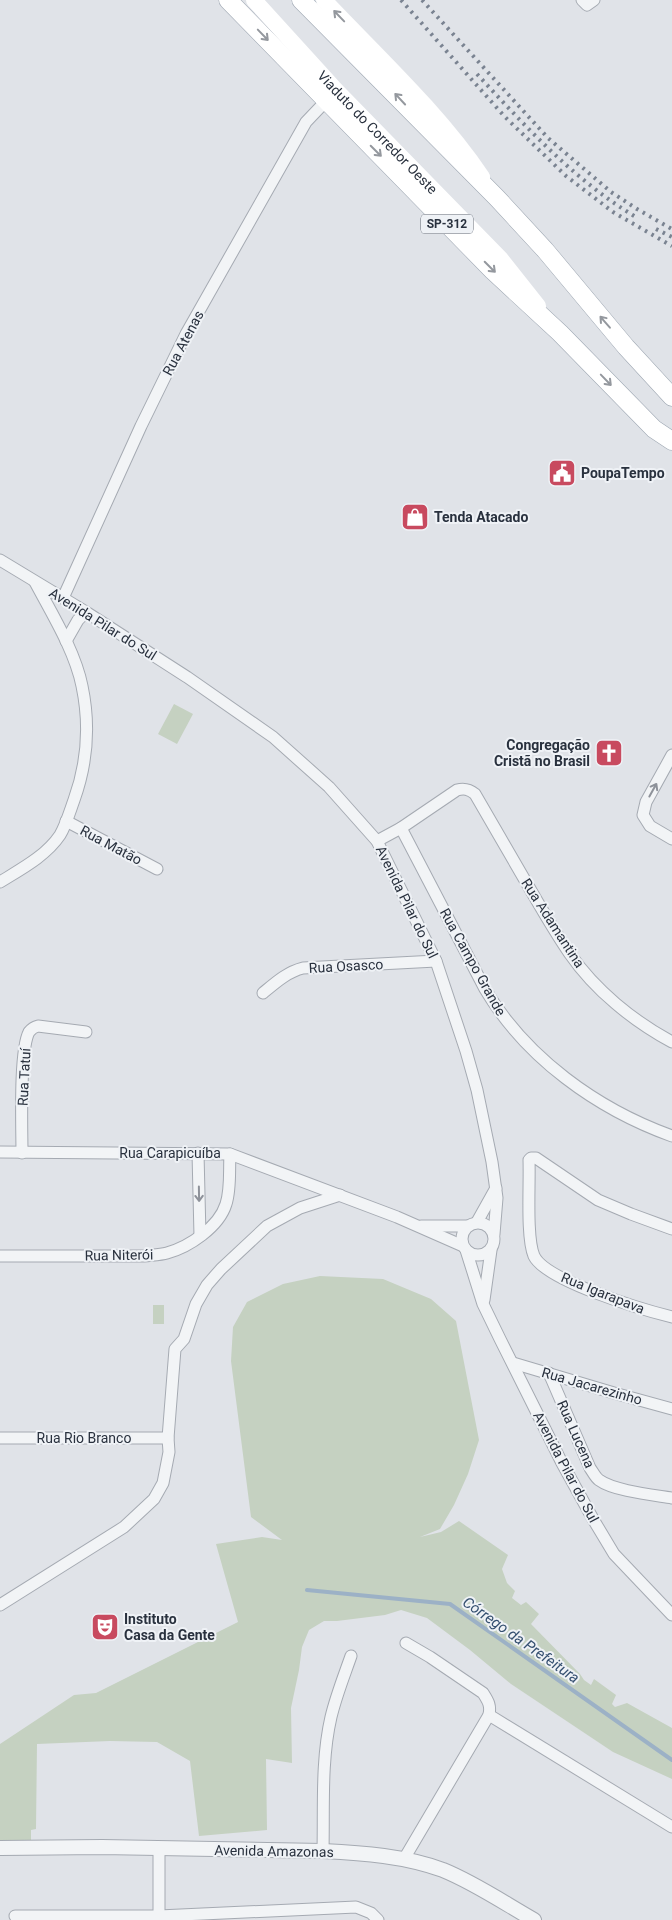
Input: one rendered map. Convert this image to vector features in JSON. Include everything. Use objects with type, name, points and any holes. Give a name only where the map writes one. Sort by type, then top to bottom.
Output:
[{"type":"main road","name":"SP-312","points":[[228,0],[329,94],[494,271],[560,333],[654,429],[672,441]]},
{"type":"main road","name":"Viaduto do Corredor Oeste","points":[[254,0],[329,94]]},
{"type":"main road","points":[[301,0],[497,198],[545,250],[626,347],[672,397]]},
{"type":"main road","points":[[324,0],[386,64],[469,156],[497,198]]},
{"type":"street","points":[[582,0],[587,5],[594,0]]},
{"type":"street","name":"Rua Atenas","points":[[63,598],[141,426],[186,334],[306,122],[329,94]]},
{"type":"street","name":"Avenida Pilar do Sul","points":[[0,560],[86,612],[187,677],[273,737],[329,787],[377,841],[436,961],[477,1090],[496,1188],[497,1210],[483,1304]]},
{"type":"street","points":[[0,882],[40,857],[59,836],[78,790],[84,762],[87,728],[82,686],[66,641],[35,582]]},
{"type":"street","points":[[66,641],[78,620],[86,612]]},
{"type":"street","points":[[672,755],[644,808],[645,820],[650,826],[672,839]]},
{"type":"street","name":"Rua Adamantina","points":[[401,828],[457,790],[466,789],[475,794],[571,955],[593,981],[623,1010],[658,1035],[672,1042]]},
{"type":"street","name":"Rua Matão","points":[[66,821],[157,869]]},
{"type":"street","points":[[377,841],[401,828]]},
{"type":"street","name":"Rua Campo Grande","points":[[401,828],[485,989],[498,1011],[514,1030],[536,1054],[574,1084],[611,1109],[647,1127],[672,1136]]},
{"type":"street","name":"Rua Osasco","points":[[263,993],[284,976],[294,970],[303,968],[436,961]]},
{"type":"street","name":"Rua Tatuí","points":[[22,1153],[24,1052],[29,1032],[38,1026],[86,1032]]},
{"type":"street","name":"Rua Carapicuíba","points":[[0,1152],[230,1154],[340,1195],[465,1248]]},
{"type":"street","points":[[198,1153],[200,1236]]},
{"type":"street","name":"Rua Niterói","points":[[0,1256],[158,1255],[181,1248],[200,1236],[217,1220],[226,1204],[230,1154]]},
{"type":"street","name":"Rua Igarapava","points":[[672,1229],[598,1200],[536,1158],[529,1160],[530,1238],[537,1261],[559,1276],[582,1287],[643,1310],[672,1317]]},
{"type":"street","name":"Avenida Pilar do Sul","points":[[496,1188],[472,1224],[462,1235],[483,1304],[562,1463],[614,1554],[672,1615]]},
{"type":"street","points":[[0,1605],[124,1527],[154,1499],[162,1483],[169,1452],[168,1438],[175,1349],[184,1339],[196,1304],[207,1284],[267,1226],[300,1208],[340,1195]]},
{"type":"street","points":[[472,1224],[488,1225],[494,1234]]},
{"type":"street","name":"Rua Carapicuíba","points":[[416,1226],[472,1224]]},
{"type":"street","points":[[465,1248],[476,1255],[481,1255],[490,1250]]},
{"type":"street","name":"Rua Jacarezinho","points":[[513,1362],[672,1409]]},
{"type":"street","name":"Rua Lucena","points":[[549,1373],[590,1468],[598,1480],[636,1492],[672,1498]]},
{"type":"street","name":"Rua Rio Branco","points":[[0,1438],[168,1438]]},
{"type":"street","points":[[404,1859],[489,1715],[491,1708],[489,1701],[483,1693],[430,1656],[406,1643]]},
{"type":"street","points":[[323,1851],[327,1738],[331,1718],[351,1656]]},
{"type":"street","points":[[489,1715],[672,1827]]},
{"type":"street","name":"Avenida Amazonas","points":[[0,1848],[323,1851],[359,1853],[404,1859],[442,1870],[468,1881],[534,1920]]},
{"type":"street","points":[[159,1848],[159,1918]]},
{"type":"street","points":[[14,1916],[159,1918],[278,1916],[356,1908],[371,1913],[378,1920]]},
{"type":"green space","points":[[174,704],[193,714],[177,744],[158,734]]},
{"type":"green space","points":[[320,1276],[383,1279],[431,1299],[456,1321],[479,1440],[468,1474],[454,1505],[440,1529],[420,1537],[441,1532],[459,1521],[508,1555],[502,1569],[507,1583],[515,1591],[512,1598],[521,1605],[526,1602],[539,1614],[531,1624],[584,1680],[591,1685],[594,1679],[616,1695],[612,1704],[615,1707],[627,1703],[672,1728],[672,1779],[613,1752],[511,1684],[427,1618],[401,1610],[385,1615],[324,1621],[309,1630],[302,1647],[291,1708],[292,1763],[266,1759],[267,1830],[199,1836],[190,1761],[157,1742],[110,1741],[37,1744],[36,1829],[31,1830],[31,1843],[0,1843],[0,1744],[74,1695],[96,1693],[238,1622],[216,1544],[262,1537],[282,1540],[251,1517],[231,1361],[233,1327],[247,1302],[283,1284]]},
{"type":"green space","points":[[153,1305],[164,1305],[164,1324],[153,1324]]},
{"type":"waterway","name":"Córrego da Prefeitura","points":[[307,1590],[450,1604],[672,1760]]},
{"type":"railway","points":[[401,0],[505,117],[566,176],[613,212],[672,246]]},
{"type":"railway","points":[[422,0],[548,138],[611,192],[672,229]]},
{"type":"railway","points":[[477,74],[532,133],[572,170],[592,187],[636,217]]},
{"type":"railway","points":[[656,229],[672,237]]},
{"type":"place","name":"PoupaTempo","points":[[562,473]]},
{"type":"place","name":"Tenda Atacado","points":[[415,517]]},
{"type":"place","name":"Congregação Cristã no Brasil","points":[[609,753]]},
{"type":"place","name":"Instituto Casa da Gente","points":[[105,1627]]}]
